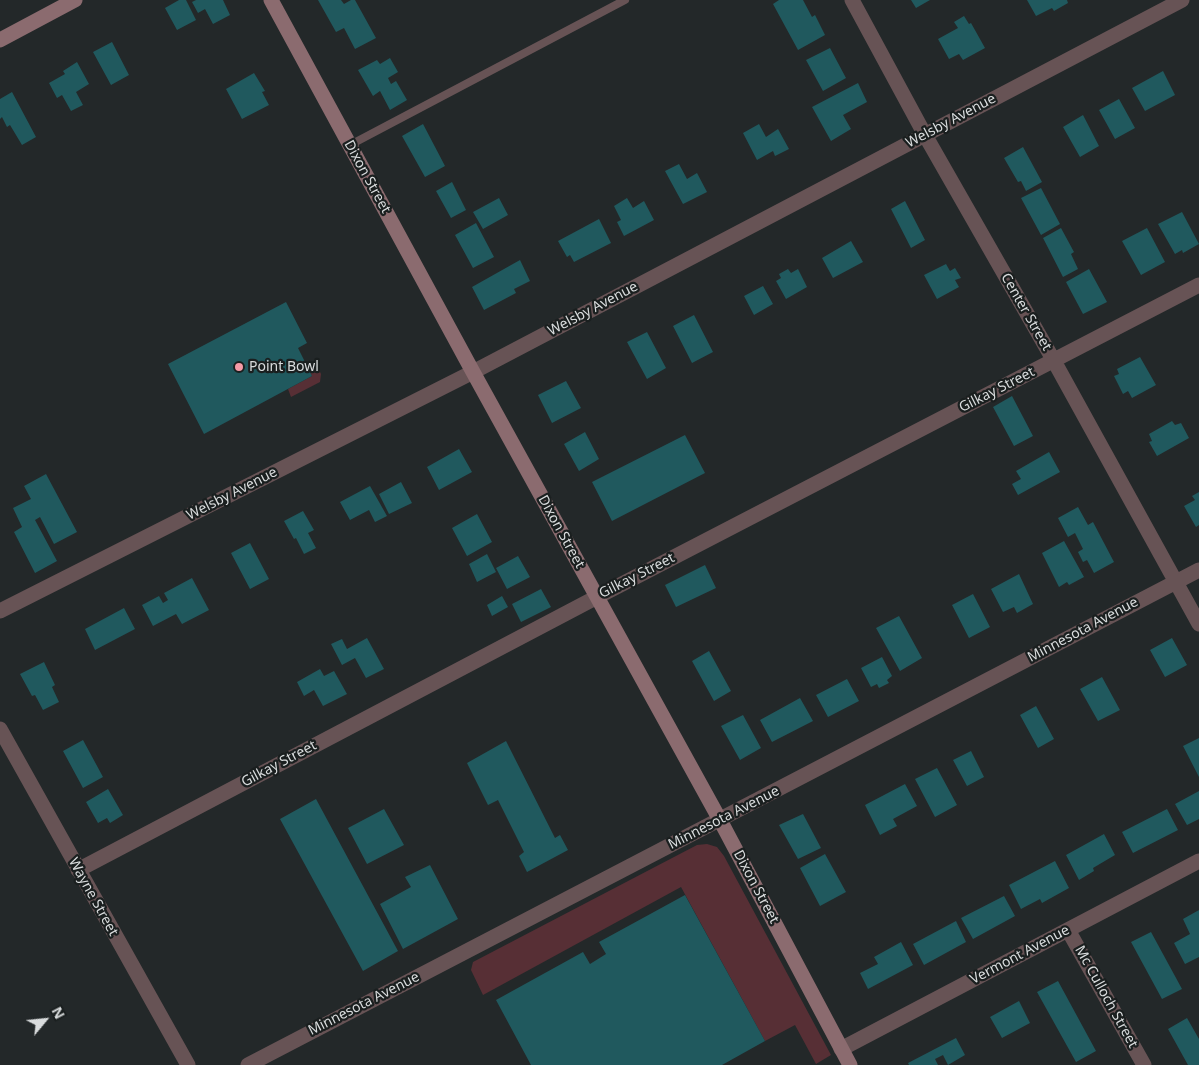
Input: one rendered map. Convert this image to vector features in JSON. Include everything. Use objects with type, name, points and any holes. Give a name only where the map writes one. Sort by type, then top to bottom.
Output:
[{"type":"street","points":[[0,40],[75,0]]},
{"type":"street","name":"Dixon Street","points":[[271,0],[720,820],[844,1060]]},
{"type":"street","name":"Center Street","points":[[852,0],[925,135],[1054,361],[1199,624]]},
{"type":"street","name":"Welsby Avenue","points":[[0,611],[473,372],[1182,0]]},
{"type":"street","name":"Gilkay Street","points":[[78,870],[597,597],[1199,285]]},
{"type":"street","name":"Minnesota Avenue","points":[[248,1065],[1199,570]]},
{"type":"street","name":"Wayne Street","points":[[0,729],[188,1065]]},
{"type":"street","name":"Vermont Avenue","points":[[844,1060],[1068,930],[1199,861]]},
{"type":"street","name":"Mc Culloch Street","points":[[1068,930],[1144,1065]]},
{"type":"lane","points":[[350,145],[625,0]]},
{"type":"shaded area","points":[[317,366],[321,374],[320,382],[291,397],[288,389],[312,376],[309,370]]},
{"type":"shaded area","points":[[707,844],[717,847],[724,856],[831,1055],[816,1064],[795,1025],[765,1041],[681,887],[483,995],[471,970],[473,962],[697,845]]},
{"type":"building","points":[[179,0],[186,0],[196,20],[177,30],[165,8]]},
{"type":"building","points":[[196,0],[223,0],[230,15],[213,24],[205,9],[198,13],[192,2]]},
{"type":"building","points":[[318,0],[341,0],[344,4],[355,0],[376,38],[355,49],[344,28],[336,32]]},
{"type":"building","points":[[779,0],[803,0],[812,17],[815,15],[825,35],[798,50],[773,4]]},
{"type":"building","points":[[911,0],[930,0],[916,8]]},
{"type":"building","points":[[1027,0],[1067,0],[1068,3],[1054,11],[1052,8],[1036,16]]},
{"type":"building","points":[[964,16],[969,24],[971,23],[985,48],[963,60],[959,54],[949,59],[938,39],[958,28],[954,22]]},
{"type":"building","points":[[112,42],[129,75],[111,85],[93,52]]},
{"type":"building","points":[[830,48],[846,78],[823,91],[806,60]]},
{"type":"building","points":[[390,58],[398,72],[388,78],[391,84],[396,81],[407,100],[390,110],[380,91],[373,96],[358,70],[377,60],[380,64]]},
{"type":"building","points":[[77,62],[89,84],[76,92],[83,105],[71,111],[62,95],[57,98],[49,83],[65,74],[63,71]]},
{"type":"building","points":[[1163,71],[1175,95],[1145,111],[1132,88]]},
{"type":"building","points":[[254,73],[265,91],[262,92],[269,105],[242,119],[226,89]]},
{"type":"building","points":[[858,83],[867,102],[843,115],[851,129],[831,141],[812,107]]},
{"type":"building","points":[[12,92],[36,137],[22,145],[10,125],[7,127],[2,117],[0,119],[0,99]]},
{"type":"building","points":[[1119,99],[1135,128],[1115,139],[1099,110]]},
{"type":"building","points":[[1083,115],[1099,146],[1080,157],[1063,127]]},
{"type":"building","points":[[423,124],[445,166],[425,177],[402,136]]},
{"type":"building","points":[[759,124],[766,137],[778,129],[789,149],[775,156],[773,151],[757,160],[743,133]]},
{"type":"building","points":[[1023,147],[1042,182],[1026,191],[1021,181],[1018,182],[1004,158]]},
{"type":"building","points":[[679,164],[687,179],[697,173],[707,192],[683,204],[665,171]]},
{"type":"building","points":[[452,182],[466,210],[451,218],[436,191]]},
{"type":"building","points":[[1041,188],[1060,224],[1041,235],[1021,198]]},
{"type":"building","points":[[499,198],[508,215],[483,229],[473,212]]},
{"type":"building","points":[[627,198],[633,208],[644,201],[654,220],[624,236],[617,222],[621,220],[614,206]]},
{"type":"building","points":[[905,201],[925,240],[911,248],[891,209]]},
{"type":"building","points":[[1182,212],[1199,244],[1183,253],[1182,250],[1175,254],[1158,224]]},
{"type":"building","points":[[599,219],[611,243],[574,262],[570,255],[567,257],[558,241]]},
{"type":"building","points":[[476,223],[494,257],[473,268],[455,235]]},
{"type":"building","points":[[1061,228],[1074,252],[1071,254],[1078,269],[1063,277],[1043,238]]},
{"type":"building","points":[[1147,228],[1165,262],[1141,275],[1122,241]]},
{"type":"building","points":[[851,241],[863,262],[833,278],[822,258]]},
{"type":"building","points":[[520,260],[530,281],[514,289],[516,293],[484,310],[472,287]]},
{"type":"building","points":[[946,264],[950,271],[955,268],[961,278],[955,280],[959,287],[937,299],[924,275]]},
{"type":"building","points":[[788,269],[791,273],[798,269],[807,287],[786,299],[776,281],[781,278],[779,274]]},
{"type":"building","points":[[1089,269],[1107,302],[1083,314],[1066,282]]},
{"type":"building","points":[[763,286],[773,304],[754,315],[744,296]]},
{"type":"building","name":"Point Bowl","points":[[286,302],[307,343],[298,348],[312,376],[204,434],[168,364]]},
{"type":"building","points":[[694,315],[713,352],[692,363],[673,326]]},
{"type":"building","points":[[647,332],[666,368],[647,379],[627,342]]},
{"type":"building","points":[[1140,357],[1156,385],[1132,398],[1128,391],[1123,394],[1114,376],[1119,374],[1117,369]]},
{"type":"building","points":[[566,381],[581,408],[552,423],[538,395]]},
{"type":"building","points":[[1012,396],[1033,436],[1014,446],[993,407]]},
{"type":"building","points":[[1172,421],[1175,425],[1181,423],[1189,438],[1157,456],[1149,442],[1152,441],[1149,434]]},
{"type":"building","points":[[585,432],[599,459],[579,471],[564,444]]},
{"type":"building","points":[[685,435],[705,473],[612,521],[592,482]]},
{"type":"building","points":[[459,449],[472,472],[439,490],[427,467]]},
{"type":"building","points":[[1049,452],[1060,472],[1018,495],[1012,484],[1021,479],[1016,471]]},
{"type":"building","points":[[46,474],[77,532],[54,544],[40,517],[35,520],[57,561],[35,573],[14,532],[22,527],[13,508],[31,499],[24,486]]},
{"type":"building","points":[[401,482],[412,503],[389,514],[379,494]]},
{"type":"building","points":[[370,486],[387,516],[375,522],[369,510],[350,520],[340,502]]},
{"type":"building","points":[[1199,492],[1199,525],[1196,527],[1184,506],[1195,500],[1192,496]]},
{"type":"building","points":[[1078,507],[1088,525],[1093,522],[1114,562],[1094,573],[1087,560],[1083,562],[1078,552],[1083,549],[1075,533],[1068,537],[1058,518]]},
{"type":"building","points":[[303,511],[314,530],[308,533],[316,548],[304,554],[284,521]]},
{"type":"building","points":[[477,514],[492,542],[467,556],[452,528]]},
{"type":"building","points":[[1064,541],[1084,577],[1069,585],[1067,582],[1059,587],[1042,553]]},
{"type":"building","points":[[250,543],[269,579],[250,589],[231,553]]},
{"type":"building","points":[[487,554],[496,572],[477,582],[469,564]]},
{"type":"building","points":[[518,556],[530,577],[507,589],[496,568]]},
{"type":"building","points":[[705,565],[716,588],[676,607],[665,585]]},
{"type":"building","points":[[1019,574],[1033,604],[1017,613],[1014,607],[1003,612],[991,589]]},
{"type":"building","points":[[192,578],[209,610],[182,624],[176,614],[153,626],[142,605],[159,596],[163,603],[168,600],[164,593]]},
{"type":"building","points":[[541,589],[551,607],[521,622],[512,604]]},
{"type":"building","points":[[973,594],[990,627],[969,638],[952,605]]},
{"type":"building","points":[[502,596],[508,607],[492,616],[487,605]]},
{"type":"building","points":[[124,608],[135,629],[95,650],[85,629]]},
{"type":"building","points":[[899,616],[922,658],[900,671],[876,628]]},
{"type":"building","points":[[367,638],[384,669],[366,678],[355,658],[342,665],[331,644],[342,639],[347,649]]},
{"type":"building","points":[[1172,638],[1187,665],[1165,677],[1150,650]]},
{"type":"building","points":[[709,651],[731,691],[714,701],[692,661]]},
{"type":"building","points":[[882,657],[892,676],[887,680],[889,683],[879,688],[877,684],[871,687],[861,668]]},
{"type":"building","points":[[44,662],[55,685],[52,687],[59,702],[43,710],[35,695],[32,696],[20,674]]},
{"type":"building","points":[[320,669],[324,676],[334,671],[347,694],[323,706],[314,690],[304,696],[297,682]]},
{"type":"building","points":[[1102,677],[1120,710],[1098,721],[1080,689]]},
{"type":"building","points":[[847,679],[859,701],[828,717],[816,695]]},
{"type":"building","points":[[800,698],[813,721],[772,742],[760,720]]},
{"type":"building","points":[[1036,706],[1054,739],[1038,748],[1020,715]]},
{"type":"building","points":[[743,715],[761,748],[740,760],[721,726]]},
{"type":"building","points":[[1199,738],[1199,777],[1183,746]]},
{"type":"building","points":[[83,740],[103,777],[83,788],[63,751]]},
{"type":"building","points":[[506,741],[555,838],[560,835],[568,850],[527,872],[519,856],[524,852],[498,800],[488,805],[467,763]]},
{"type":"building","points":[[971,751],[984,777],[967,786],[953,760]]},
{"type":"building","points":[[937,768],[957,805],[935,817],[915,779]]},
{"type":"building","points":[[905,784],[917,806],[893,819],[897,826],[880,835],[865,805]]},
{"type":"building","points":[[108,789],[123,815],[110,823],[107,818],[98,823],[86,802]]},
{"type":"building","points":[[1199,791],[1199,819],[1187,825],[1175,804]]},
{"type":"building","points":[[316,799],[398,951],[363,971],[280,819]]},
{"type":"building","points":[[384,809],[404,845],[367,864],[348,828]]},
{"type":"building","points":[[1167,809],[1178,830],[1133,853],[1122,832]]},
{"type":"building","points":[[803,814],[821,848],[798,859],[779,825]]},
{"type":"building","points":[[1104,834],[1115,855],[1093,868],[1094,871],[1079,880],[1066,855]]},
{"type":"building","points":[[825,854],[846,892],[820,906],[800,868]]},
{"type":"building","points":[[1055,861],[1069,888],[1042,903],[1040,899],[1021,909],[1009,885]]},
{"type":"building","points":[[430,865],[458,919],[403,949],[380,904],[411,887],[405,877]]},
{"type":"building","points":[[685,895],[765,1041],[722,1065],[531,1065],[496,1000],[583,952],[590,964],[606,954],[599,942]]},
{"type":"building","points":[[1004,896],[1015,916],[973,939],[961,918]]},
{"type":"building","points":[[1199,910],[1199,957],[1185,964],[1174,943],[1190,934],[1183,919]]},
{"type":"building","points":[[956,921],[966,942],[924,965],[913,944]]},
{"type":"building","points":[[1151,932],[1182,989],[1162,999],[1131,942]]},
{"type":"building","points":[[901,942],[913,965],[868,989],[860,973],[878,964],[874,957]]},
{"type":"building","points":[[1058,981],[1096,1051],[1076,1062],[1037,992]]},
{"type":"building","points":[[1019,1001],[1030,1023],[1002,1038],[990,1017]]},
{"type":"building","points":[[1187,1018],[1199,1039],[1199,1065],[1188,1065],[1168,1029]]},
{"type":"building","points":[[956,1038],[965,1055],[948,1065],[943,1055],[935,1059],[938,1065],[909,1065],[908,1063]]},
{"type":"place","name":"Point Bowl","points":[[239,367]]}]
